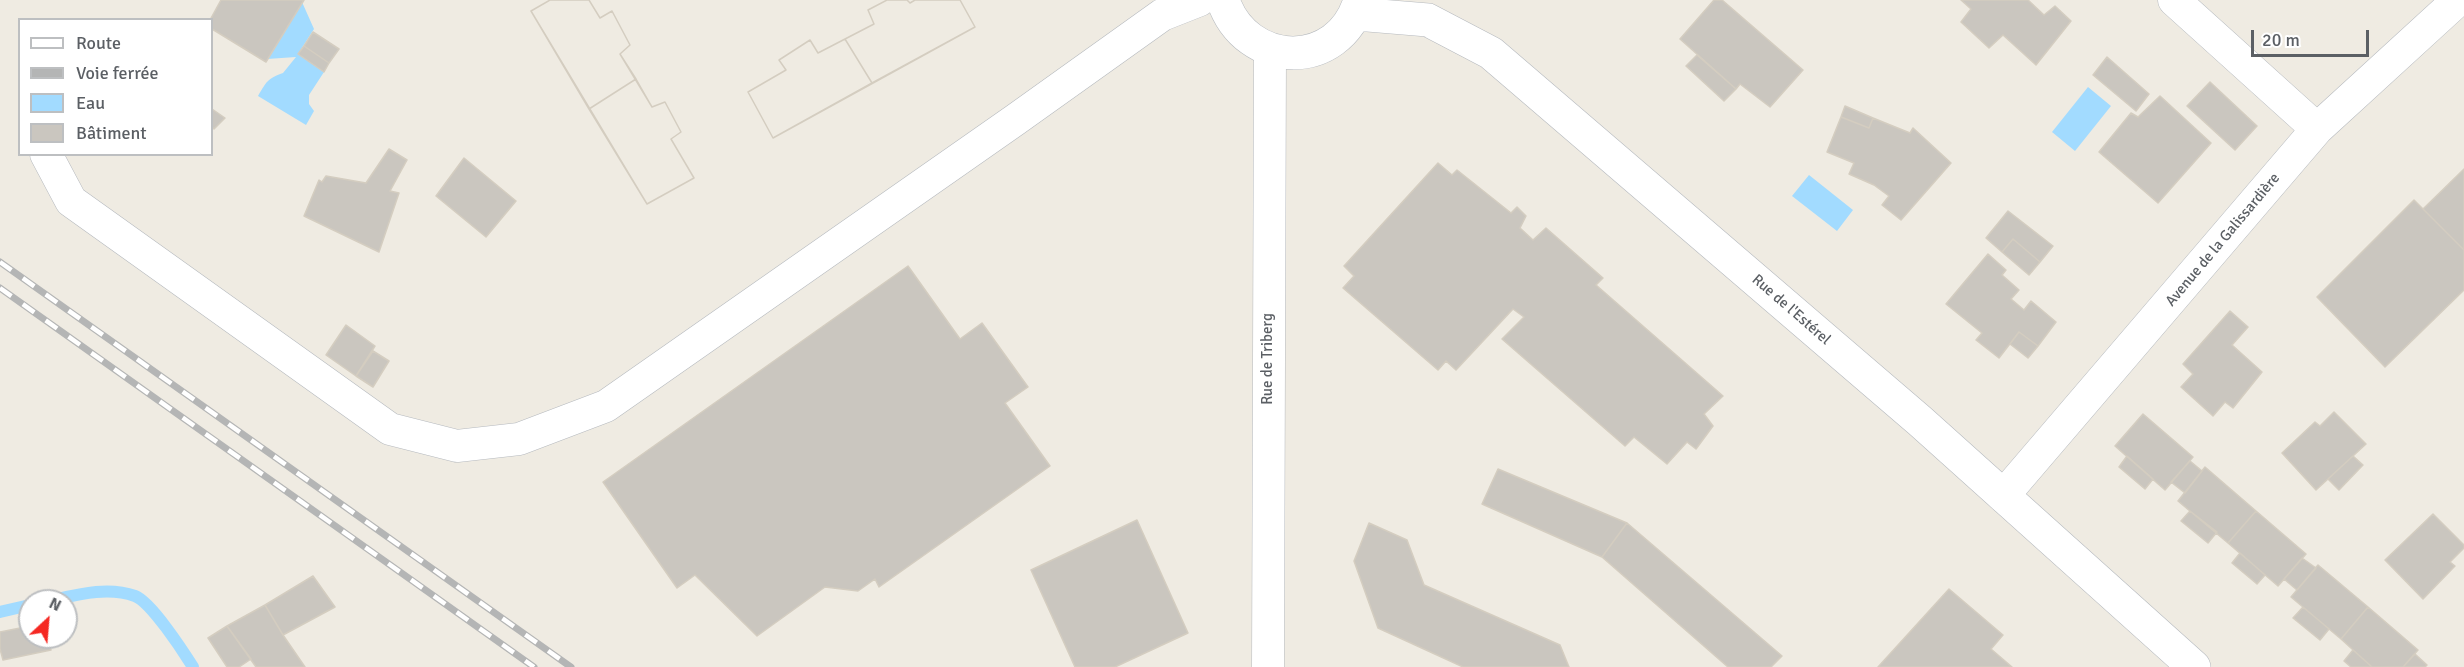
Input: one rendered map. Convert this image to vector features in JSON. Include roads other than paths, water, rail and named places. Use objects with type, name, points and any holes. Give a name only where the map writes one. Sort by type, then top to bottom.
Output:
[{"type":"street","points":[[47,156],[71,201],[390,429],[457,446],[519,439],[606,406],[1162,15],[1200,0]]},
{"type":"street","points":[[1223,0],[1228,15],[1240,31],[1270,51],[1295,54],[1320,48],[1341,35],[1358,7]]},
{"type":"street","points":[[2174,0],[2317,129]]},
{"type":"street","name":"Avenue de la Galissardière","points":[[2003,496],[2317,129],[2458,0]]},
{"type":"street","name":"Rue de l'Estérel","points":[[1358,7],[1428,20],[1491,53],[1920,421],[2194,667]]},
{"type":"street","name":"Rue de Triberg","points":[[1268,667],[1270,51]]},
{"type":"water","points":[[302,2],[314,29],[298,54],[324,72],[309,95],[309,104],[314,111],[306,125],[258,96],[268,81],[283,73],[296,57],[267,59]]},
{"type":"water","points":[[2088,87],[2111,106],[2075,151],[2052,132]]},
{"type":"water","points":[[1809,175],[1853,210],[1837,231],[1792,196]]},
{"type":"waterway","points":[[78,595],[114,592],[135,596],[142,600],[158,617],[193,667]]},
{"type":"waterway","points":[[0,612],[18,608]]},
{"type":"railway","points":[[0,262],[571,667]]},
{"type":"railway","points":[[0,288],[534,667]]}]
